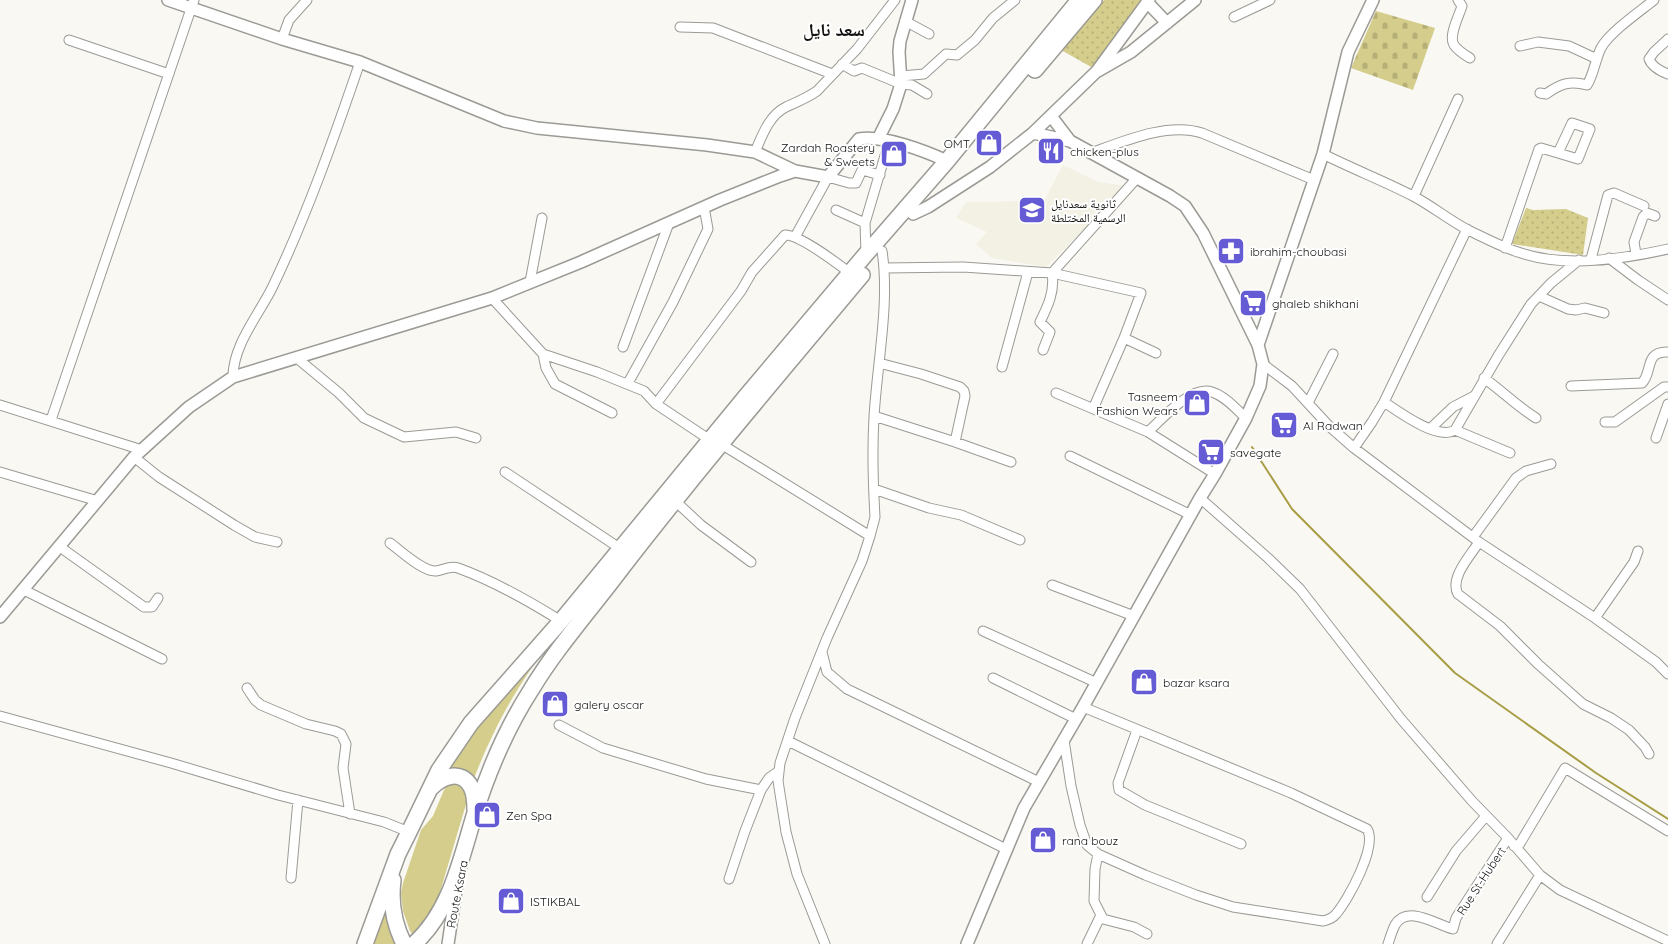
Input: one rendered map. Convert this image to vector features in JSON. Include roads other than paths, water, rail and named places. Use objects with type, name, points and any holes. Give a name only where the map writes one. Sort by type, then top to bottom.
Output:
[{"type":"highway","points":[[414,944],[437,919],[445,903],[467,844],[475,812],[494,762],[530,692],[550,661],[670,497],[1079,0]]},
{"type":"highway","points":[[716,442],[850,273],[913,214],[1094,0]]},
{"type":"highway","points":[[365,944],[398,854],[428,791],[446,759],[471,723],[562,621],[621,548],[670,497]]},
{"type":"highway","points":[[428,791],[440,779],[447,776],[458,777],[466,781],[471,787],[475,812]]},
{"type":"highway","points":[[398,854],[392,886],[392,905],[396,924],[404,944]]},
{"type":"street","points":[[168,0],[193,4],[282,39],[360,62],[494,118],[516,124],[755,152],[795,171],[849,183],[856,183],[862,170],[880,175]]},
{"type":"street","points":[[282,39],[289,20],[307,0]]},
{"type":"street","points":[[755,152],[765,128],[779,112],[817,91],[857,49],[895,0]]},
{"type":"street","points":[[825,944],[797,874],[786,832],[778,781],[788,741],[822,652],[862,561],[874,517],[874,416],[884,292],[884,268],[873,251],[865,223],[880,175],[884,141],[901,80],[899,52],[905,21],[912,0]]},
{"type":"street","points":[[901,80],[924,74],[946,54],[958,55],[975,40],[993,18],[1015,0]]},
{"type":"street","points":[[1097,72],[1131,52],[1195,0]]},
{"type":"street","points":[[1234,17],[1270,0]]},
{"type":"street","points":[[1258,345],[1323,154],[1348,52],[1373,0]]},
{"type":"street","points":[[1458,0],[1462,6],[1452,36],[1452,42],[1470,58]]},
{"type":"street","points":[[1540,93],[1546,94],[1563,84],[1579,83],[1587,85],[1605,42],[1654,0]]},
{"type":"street","points":[[913,214],[928,207],[990,167],[1033,133],[1097,72],[1148,1],[1167,23]]},
{"type":"street","points":[[51,420],[193,4]]},
{"type":"street","points":[[905,21],[929,34]]},
{"type":"street","points":[[680,27],[713,28],[832,74]]},
{"type":"street","points":[[1668,39],[1649,59],[1656,68],[1668,74]]},
{"type":"street","points":[[69,40],[169,74]]},
{"type":"street","points":[[1520,46],[1538,42],[1568,46],[1597,59]]},
{"type":"street","points":[[233,377],[235,357],[272,288],[319,177],[360,62]]},
{"type":"street","points":[[842,64],[854,71],[862,68],[901,80],[927,94]]},
{"type":"street","points":[[1414,196],[1458,99]]},
{"type":"street","points":[[1051,116],[1070,141]]},
{"type":"street","points":[[1091,153],[1161,131],[1183,128],[1202,133],[1314,180]]},
{"type":"street","points":[[967,944],[1024,808],[1246,418],[1260,386],[1263,364],[1258,345],[1210,246],[1190,212],[1179,201],[1070,141],[1033,133]]},
{"type":"street","points":[[795,237],[828,177],[857,140],[862,138],[884,141],[919,150],[947,161]]},
{"type":"street","points":[[1505,248],[1538,150],[1541,148],[1558,153]]},
{"type":"street","points":[[1323,154],[1414,196],[1467,229],[1505,248],[1538,258],[1579,260],[1610,258],[1668,249]]},
{"type":"street","points":[[0,617],[138,453],[189,407],[233,377],[492,298],[751,187],[795,171]]},
{"type":"street","points":[[1043,350],[1050,332],[1040,322],[1050,303],[1053,281],[1052,273],[1137,178]]},
{"type":"street","points":[[1591,259],[1608,195],[1614,192],[1644,206]]},
{"type":"street","points":[[628,383],[673,302],[708,229],[704,207]]},
{"type":"street","points":[[836,210],[865,223]]},
{"type":"street","points":[[1636,254],[1634,242],[1643,217],[1647,214],[1656,216]]},
{"type":"street","points":[[530,282],[542,218]]},
{"type":"street","points":[[623,347],[669,223]]},
{"type":"street","points":[[1354,448],[1384,402],[1467,229]]},
{"type":"street","points":[[656,404],[752,272],[785,235],[795,237],[816,249],[850,273]]},
{"type":"street","points":[[1610,258],[1668,300]]},
{"type":"street","points":[[1384,402],[1412,420],[1430,428],[1447,433],[1455,430],[1484,378],[1524,314],[1539,296],[1579,260]]},
{"type":"street","points":[[884,268],[963,268],[1052,273],[1141,293],[1094,409]]},
{"type":"street","points":[[1002,367],[1028,272]]},
{"type":"street","points":[[1539,296],[1568,309],[1585,308],[1604,313]]},
{"type":"street","points":[[492,298],[543,354],[628,383],[644,391],[656,404],[870,536]]},
{"type":"street","points":[[1246,321],[1268,314]]},
{"type":"street","points":[[1124,338],[1156,353]]},
{"type":"street","points":[[1571,386],[1642,384],[1646,379],[1648,366],[1655,355],[1668,352]]},
{"type":"street","points":[[543,354],[546,368],[555,384],[612,413]]},
{"type":"street","points":[[1308,402],[1333,354]]},
{"type":"street","points":[[298,358],[339,393],[364,418],[404,437],[456,432],[476,438]]},
{"type":"street","points":[[879,363],[922,374],[963,389],[965,396],[955,442]]},
{"type":"street","points":[[1263,364],[1292,386],[1329,426],[1354,448],[1476,540],[1595,618],[1656,662],[1668,674]]},
{"type":"street","points":[[1484,378],[1511,398],[1520,408],[1536,418]]},
{"type":"street","points":[[1605,422],[1615,422],[1668,387]]},
{"type":"street","points":[[1148,432],[1189,396],[1198,391],[1212,392],[1223,398],[1246,418]]},
{"type":"street","points":[[1056,393],[1148,432],[1215,474]]},
{"type":"street","points":[[1430,428],[1453,407],[1474,396]]},
{"type":"street","points":[[1656,438],[1668,404]]},
{"type":"street","points":[[0,405],[51,420],[138,453],[145,468],[159,477],[255,537],[277,542]]},
{"type":"street","points":[[874,416],[1011,462]]},
{"type":"street","points":[[1455,430],[1510,453]]},
{"type":"street","points":[[1070,456],[1190,515]]},
{"type":"street","points":[[1551,464],[1526,471],[1516,478],[1476,540],[1455,580],[1456,590],[1458,594],[1500,626],[1538,664],[1583,704],[1622,724],[1634,734],[1649,754]]},
{"type":"street","points":[[0,472],[98,501]]},
{"type":"street","points":[[505,472],[621,548]]},
{"type":"street","points":[[874,489],[929,508],[961,515],[1020,540]]},
{"type":"street","points":[[670,497],[701,525],[751,562]]},
{"type":"street","points":[[1200,498],[1300,589],[1401,719],[1540,875],[1560,890],[1668,941]]},
{"type":"street","points":[[390,543],[423,567],[436,571],[450,567],[460,568],[562,621]]},
{"type":"street","points":[[60,547],[144,607],[152,607],[158,598]]},
{"type":"street","points":[[1595,618],[1634,562],[1638,551]]},
{"type":"street","points":[[1052,585],[1134,616]]},
{"type":"street","points":[[24,590],[162,659]]},
{"type":"street","points":[[983,631],[1097,682]]},
{"type":"street","points":[[822,652],[827,672],[847,689],[1039,782]]},
{"type":"street","points":[[994,678],[1076,719]]},
{"type":"street","points":[[248,688],[255,700],[261,705],[306,724],[341,734],[346,744],[343,768],[350,814]]},
{"type":"street","points":[[1064,740],[1071,786],[1080,825],[1087,845],[1098,854],[1145,875],[1233,907],[1323,921],[1331,919],[1347,898],[1369,849],[1370,833],[1367,829],[1290,793],[1083,707]]},
{"type":"street","points":[[0,716],[298,800],[384,822],[408,832]]},
{"type":"street","points":[[559,725],[603,748],[706,779],[761,790]]},
{"type":"street","points":[[1137,730],[1118,783],[1120,790],[1145,805],[1241,844]]},
{"type":"street","points":[[788,741],[1006,849]]},
{"type":"street","points":[[1511,842],[1519,845],[1564,768],[1668,831]]},
{"type":"street","points":[[729,880],[761,790],[769,778],[779,771]]},
{"type":"street","points":[[291,878],[298,800]]},
{"type":"street","points":[[1427,898],[1456,852],[1486,816]]},
{"type":"street","name":"Rue St-Hubert","points":[[1388,944],[1396,924],[1406,916],[1417,916],[1454,929],[1456,918],[1511,842]]},
{"type":"street","name":"Route Ksara","points":[[448,944],[457,887],[467,844]]},
{"type":"street","points":[[1098,854],[1095,869],[1094,902],[1103,920],[1134,927],[1147,934]]},
{"type":"street","points":[[1497,944],[1540,875]]},
{"type":"street","points":[[1087,944],[1101,915]]},
{"type":"street","points":[[1651,944],[1654,935]]},
{"type":"waterway","points":[[1252,447],[1292,509],[1455,673],[1596,773],[1668,819]]},
{"type":"place","name":"OMT","points":[[989,143]]},
{"type":"place","name":"chicken-plus","points":[[1051,151]]},
{"type":"place","name":"Zardah Roastery & Sweets","points":[[894,154]]},
{"type":"place","name":"ثانوية سعدنايل الرسمية المختلطة","points":[[1032,210]]},
{"type":"place","name":"ibrahim-choubasi","points":[[1231,251]]},
{"type":"place","name":"ghaleb shikhani","points":[[1253,303]]},
{"type":"place","name":"Tasneem Fashion Wears","points":[[1197,403]]},
{"type":"place","name":"Al Radwan","points":[[1284,425]]},
{"type":"place","name":"savegate","points":[[1211,452]]},
{"type":"place","name":"bazar ksara","points":[[1144,682]]},
{"type":"place","name":"galery oscar","points":[[555,704]]},
{"type":"place","name":"Zen Spa","points":[[487,815]]},
{"type":"place","name":"rana bouz","points":[[1043,840]]},
{"type":"place","name":"ISTIKBAL","points":[[511,901]]},
{"type":"district","name":"سعد نايل","points":[[834,29]]}]
